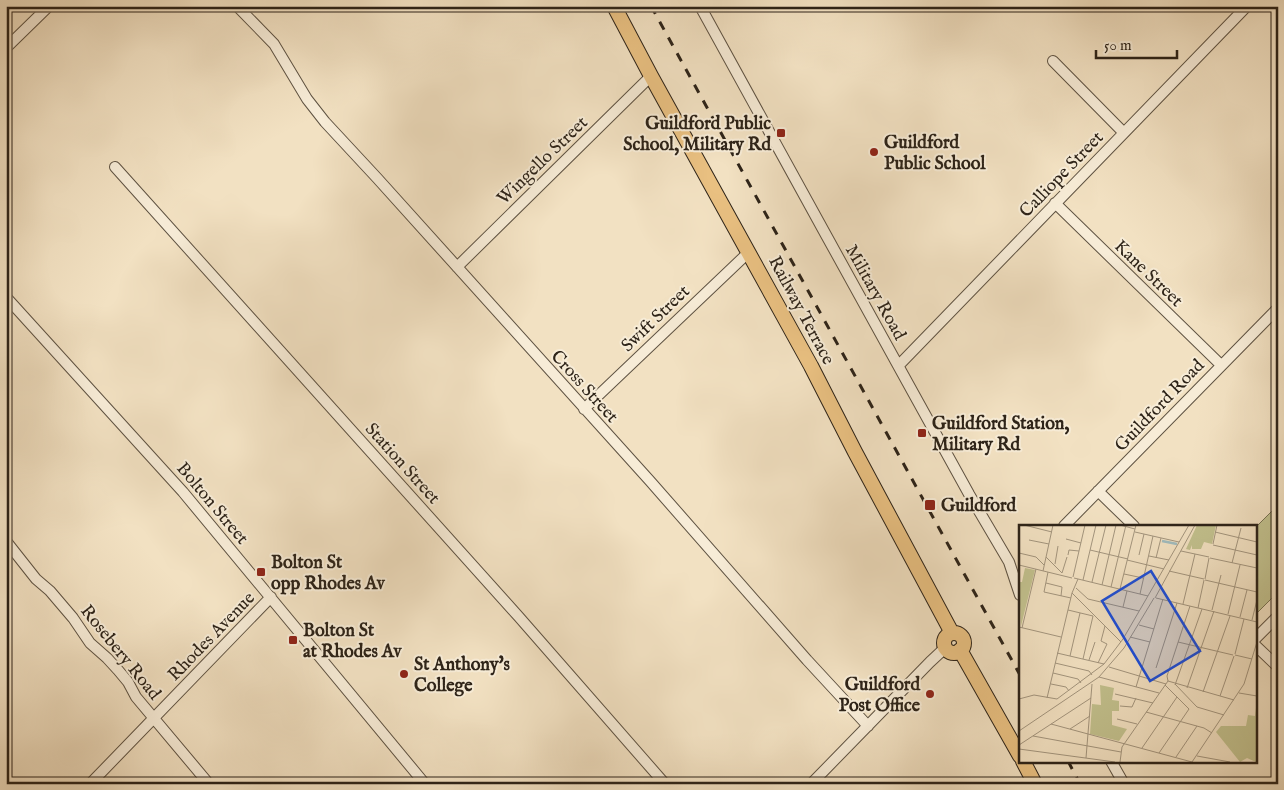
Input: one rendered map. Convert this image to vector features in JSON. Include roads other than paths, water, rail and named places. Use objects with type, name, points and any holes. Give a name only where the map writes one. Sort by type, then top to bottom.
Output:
[{"type":"main road","name":"Railway Terrace","points":[[617,12],[811,366],[952,633]]},
{"type":"main road","points":[[952,633],[958,634],[963,640],[960,650],[955,653],[945,648],[944,640],[946,636],[952,633]]},
{"type":"main road","points":[[960,650],[1019,754]]},
{"type":"main road","points":[[1024,762],[1035,784]]},
{"type":"street","points":[[6,48],[49,6]]},
{"type":"street","name":"Cross Street","points":[[236,6],[274,44],[307,99],[325,122],[650,481],[807,660],[868,726]]},
{"type":"street","name":"Military Road","points":[[700,6],[969,494],[1017,573],[1019,588]]},
{"type":"street","name":"Calliope Street","points":[[899,365],[1247,6]]},
{"type":"street","points":[[1053,61],[1124,133]]},
{"type":"street","name":"Wingello Street","points":[[456,267],[651,76]]},
{"type":"street","name":"Station Street","points":[[115,167],[520,617],[665,784]]},
{"type":"street","name":"Kane Street","points":[[1055,203],[1221,365]]},
{"type":"street","name":"Swift Street","points":[[584,409],[749,252]]},
{"type":"street","name":"Bolton Street","points":[[6,297],[183,492],[426,784]]},
{"type":"street","name":"Guildford Road","points":[[1065,525],[1278,308]]},
{"type":"street","points":[[1098,491],[1133,525]]},
{"type":"street","name":"Rosebery Road","points":[[6,541],[36,579],[50,590],[90,642],[118,670],[136,697],[210,784]]},
{"type":"street","name":"Rhodes Avenue","points":[[90,784],[271,597]]},
{"type":"street","points":[[1256,638],[1278,616]]},
{"type":"street","points":[[1256,646],[1278,667]]},
{"type":"street","points":[[811,784],[945,648]]},
{"type":"street","points":[[1112,762],[1124,784]]},
{"type":"railway","points":[[651,6],[1019,673]]},
{"type":"railway","points":[[1069,762],[1080,784]]},
{"type":"place","name":"Guildford Public School, Military Rd","points":[[781,133]]},
{"type":"place","name":"Guildford Public School","points":[[874,152]]},
{"type":"place","name":"Guildford Station, Military Rd","points":[[922,433]]},
{"type":"place","name":"Guildford","points":[[930,505]]},
{"type":"place","name":"Bolton St opp Rhodes Av","points":[[261,572]]},
{"type":"place","name":"Bolton St at Rhodes Av","points":[[293,640]]},
{"type":"place","name":"St Anthony's College","points":[[404,674]]},
{"type":"place","name":"Guildford Post Office","points":[[930,694]]}]
